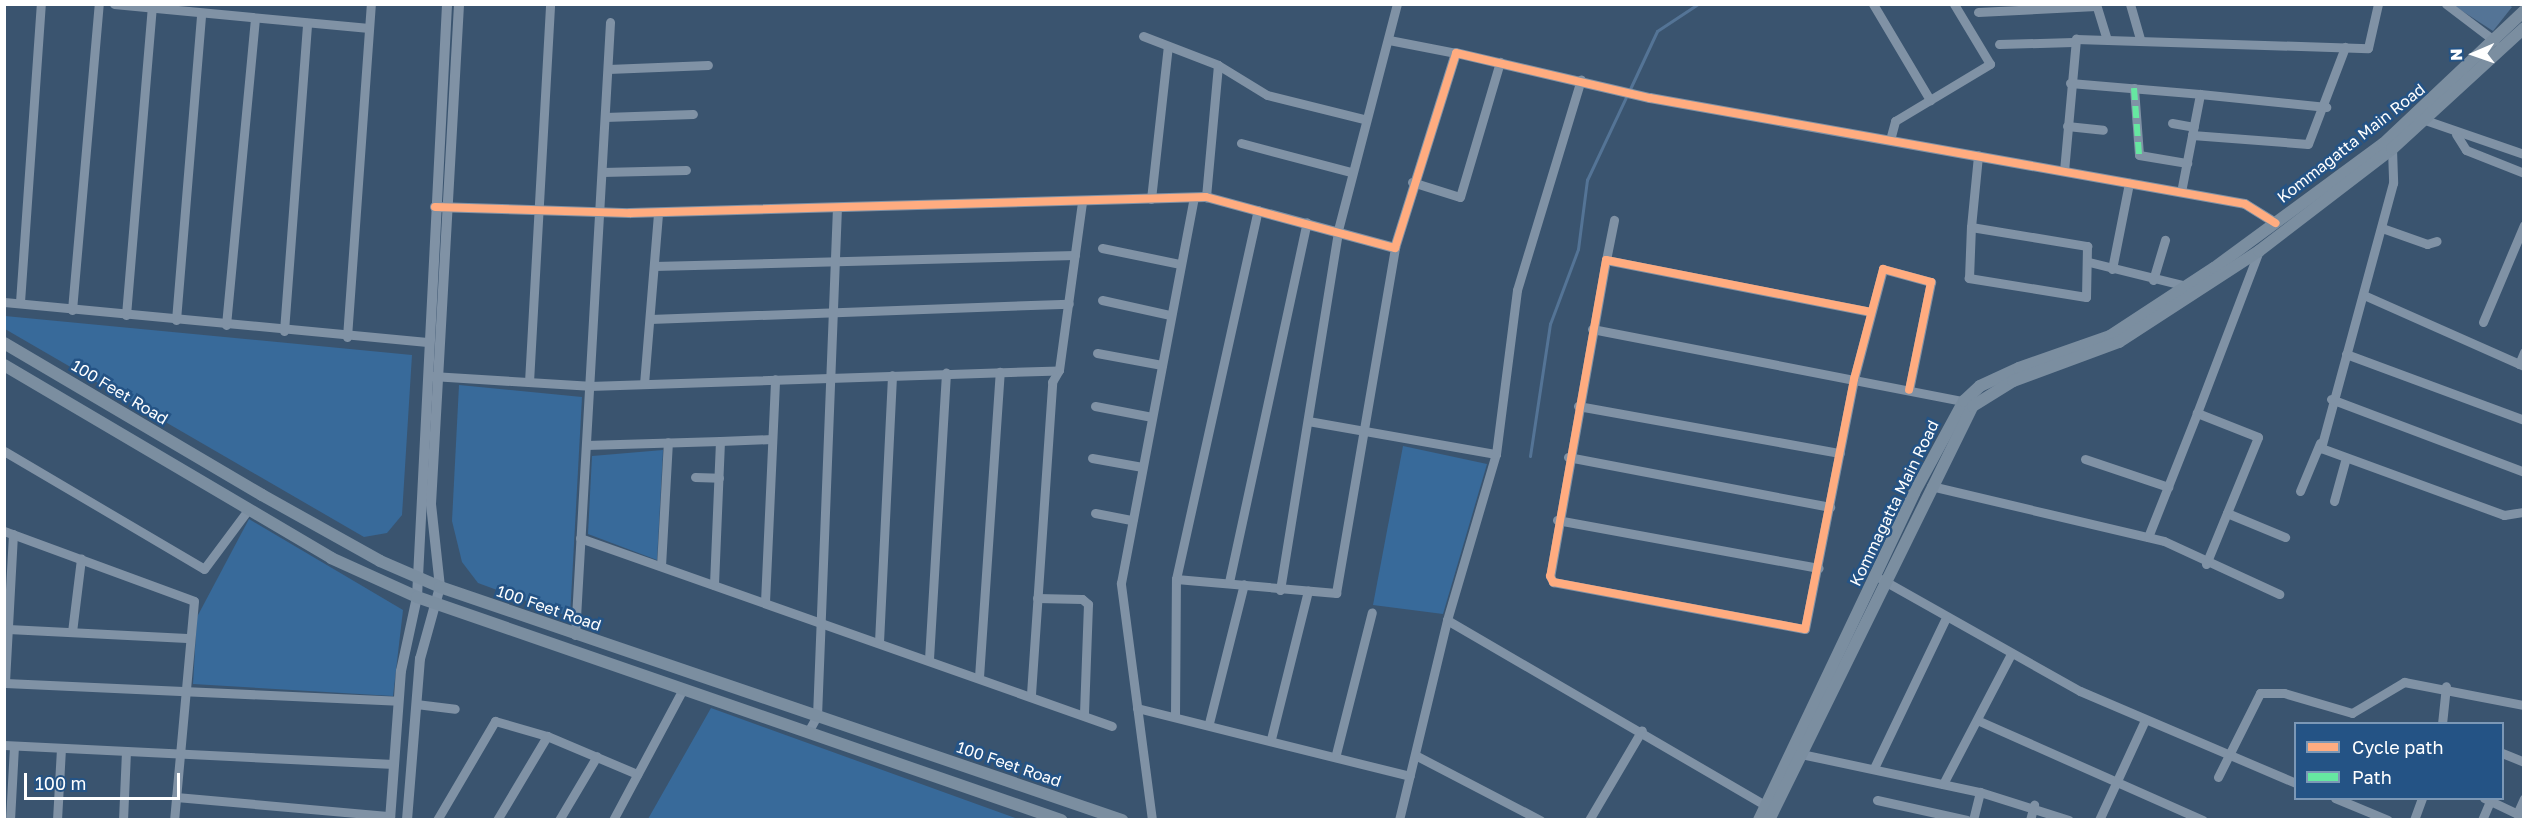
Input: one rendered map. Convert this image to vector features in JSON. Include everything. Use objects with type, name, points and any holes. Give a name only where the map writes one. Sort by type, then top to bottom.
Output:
[{"type":"main road","name":"Kommagatta Main Road","points":[[1759,819],[1880,579],[1973,406],[1991,391],[2120,342],[2259,251],[2392,149],[2425,120],[2499,42],[2523,11]]},
{"type":"main road","points":[[2499,42],[2523,28]]},
{"type":"main road","name":"Kommagatta Main Road","points":[[1769,819],[1964,401],[1980,386],[2019,368],[2110,336],[2187,286],[2276,224],[2383,144],[2499,42]]},
{"type":"main road","name":"100 Feet Road","points":[[4,343],[262,495],[440,587],[575,635],[1122,819]]},
{"type":"main road","name":"100 Feet Road","points":[[4,365],[331,558],[417,597],[1061,819]]},
{"type":"street","points":[[20,302],[42,4]]},
{"type":"street","points":[[72,310],[99,4]]},
{"type":"street","points":[[114,4],[369,28]]},
{"type":"street","points":[[347,337],[371,4]]},
{"type":"street","points":[[176,797],[390,818],[398,701],[417,597],[425,375],[447,4]]},
{"type":"street","points":[[407,819],[423,642],[438,604],[440,587],[431,504],[459,4]]},
{"type":"street","points":[[1280,590],[1338,230],[1350,172],[1389,40],[1397,4]]},
{"type":"street","points":[[1873,4],[1930,100]]},
{"type":"street","points":[[1890,140],[1895,121],[1990,64],[1954,4]]},
{"type":"street","points":[[2130,4],[2140,40]]},
{"type":"street","points":[[2000,44],[2106,39],[2368,48],[2378,4]]},
{"type":"street","points":[[2446,4],[2499,42]]},
{"type":"street","points":[[529,382],[550,5]]},
{"type":"street","points":[[1978,12],[2096,5],[2106,39]]},
{"type":"street","points":[[126,315],[152,6]]},
{"type":"street","points":[[177,320],[201,12]]},
{"type":"street","points":[[226,325],[255,18]]},
{"type":"street","points":[[284,331],[307,22]]},
{"type":"street","points":[[575,635],[610,22]]},
{"type":"street","points":[[1143,36],[1218,65],[1267,95],[1364,119]]},
{"type":"street","points":[[1389,40],[1456,52],[1650,98],[2245,204],[2276,224]]},
{"type":"street","points":[[2064,171],[2073,42]]},
{"type":"street","points":[[1152,199],[1168,46]]},
{"type":"street","points":[[2172,123],[2193,131],[2302,145],[2313,139],[2345,47]]},
{"type":"street","points":[[1176,579],[1229,582],[1280,590],[1336,593],[1395,248],[1412,182],[1456,52]]},
{"type":"street","points":[[1412,182],[1460,196],[1500,62]]},
{"type":"street","points":[[608,69],[708,65]]},
{"type":"street","points":[[1206,197],[1218,65]]},
{"type":"street","points":[[1400,819],[1417,756],[1447,620],[1496,454],[1517,290],[1581,80]]},
{"type":"street","points":[[2070,83],[2326,107]]},
{"type":"street","points":[[2134,88],[2139,155],[2187,163]]},
{"type":"street","points":[[2181,192],[2200,94]]},
{"type":"street","points":[[605,117],[693,114]]},
{"type":"street","points":[[2425,120],[2456,134],[2472,133],[2523,154]]},
{"type":"street","points":[[2067,126],[2103,130]]},
{"type":"street","points":[[2456,134],[2466,150],[2523,173]]},
{"type":"street","points":[[1240,143],[1350,172]]},
{"type":"street","points":[[2300,491],[2320,443],[2331,399],[2366,296],[2393,183],[2392,149]]},
{"type":"street","points":[[1971,227],[2087,246],[2090,262],[2082,299],[1972,280],[1971,227],[1978,155]]},
{"type":"street","points":[[602,172],[686,170]]},
{"type":"street","points":[[2112,269],[2129,183]]},
{"type":"street","points":[[435,207],[658,213],[1206,197],[1338,230],[1395,248]]},
{"type":"street","points":[[1152,819],[1121,583],[1194,198]]},
{"type":"street","points":[[1031,694],[1052,382],[1059,370],[1082,201]]},
{"type":"street","points":[[808,732],[817,717],[837,208]]},
{"type":"street","points":[[1175,715],[1176,579],[1258,210]]},
{"type":"street","points":[[644,384],[658,213]]},
{"type":"street","points":[[1614,220],[1557,519],[1553,582],[1805,629],[1819,567],[1854,379],[1883,269],[1931,282],[1910,390]]},
{"type":"street","points":[[1229,582],[1307,222]]},
{"type":"street","points":[[2483,322],[2523,225]]},
{"type":"street","points":[[2382,228],[2427,244],[2437,241]]},
{"type":"street","points":[[2153,280],[2165,240]]},
{"type":"street","points":[[1102,248],[1180,264]]},
{"type":"street","points":[[2148,537],[2259,251]]},
{"type":"street","points":[[654,266],[1075,255]]},
{"type":"street","points":[[1606,260],[1871,312]]},
{"type":"street","points":[[2090,262],[2153,280],[2187,286]]},
{"type":"street","points":[[2366,296],[2521,365],[2523,352]]},
{"type":"street","points":[[1102,300],[1170,315]]},
{"type":"street","points":[[4,302],[347,337],[427,342]]},
{"type":"street","points":[[650,319],[1069,304]]},
{"type":"street","points":[[1592,329],[1964,401]]},
{"type":"street","points":[[1096,353],[1162,365]]},
{"type":"street","points":[[2346,354],[2523,420]]},
{"type":"street","points":[[425,375],[589,386],[1059,370]]},
{"type":"street","points":[[979,677],[1000,372]]},
{"type":"street","points":[[929,659],[946,373]]},
{"type":"street","points":[[879,642],[892,375]]},
{"type":"street","points":[[765,602],[775,379]]},
{"type":"street","points":[[2331,399],[2523,472]]},
{"type":"street","points":[[1095,406],[1152,417]]},
{"type":"street","points":[[1578,406],[1840,453]]},
{"type":"street","points":[[2197,413],[2258,436],[2206,564]]},
{"type":"street","points":[[1308,421],[1362,435],[1496,454]]},
{"type":"street","points":[[586,445],[772,439]]},
{"type":"street","points":[[714,585],[720,441]]},
{"type":"street","points":[[661,566],[668,442]]},
{"type":"street","points":[[2320,443],[2325,452],[2345,461],[2504,515],[2523,512]]},
{"type":"street","points":[[4,451],[204,569],[248,510]]},
{"type":"street","points":[[1568,457],[1830,507]]},
{"type":"street","points":[[1092,458],[1142,467]]},
{"type":"street","points":[[2085,459],[2168,486]]},
{"type":"street","points":[[2334,501],[2345,461]]},
{"type":"street","points":[[695,477],[719,478]]},
{"type":"street","points":[[1930,486],[2148,537],[2180,547],[2206,564],[2279,594]]},
{"type":"street","points":[[1095,513],[1132,520]]},
{"type":"street","points":[[2227,513],[2285,537]]},
{"type":"street","points":[[1557,519],[1819,567]]},
{"type":"street","points":[[174,819],[176,797],[183,690],[187,638],[194,601],[9,532],[5,683],[183,690],[398,701]]},
{"type":"street","points":[[580,538],[1031,694],[1112,726]]},
{"type":"street","points":[[72,632],[81,559]]},
{"type":"street","points":[[1880,579],[2010,656],[2144,722],[2294,783]]},
{"type":"street","points":[[1209,723],[1244,584]]},
{"type":"street","points":[[1271,738],[1308,591]]},
{"type":"street","points":[[1037,598],[1082,598],[1088,604],[1084,714]]},
{"type":"street","points":[[1336,754],[1372,612]]},
{"type":"street","points":[[1874,768],[1946,618]]},
{"type":"street","points":[[1447,620],[1642,730],[1767,806]]},
{"type":"street","points":[[8,629],[187,638]]},
{"type":"street","points":[[1943,784],[2010,656]]},
{"type":"street","points":[[2218,777],[2260,693],[2284,693],[2352,713],[2404,681],[2446,686],[2523,705]]},
{"type":"street","points":[[2442,722],[2446,686]]},
{"type":"street","points":[[613,819],[683,689]]},
{"type":"street","points":[[416,704],[455,709]]},
{"type":"street","points":[[1137,708],[1336,754],[1410,776]]},
{"type":"street","points":[[1977,720],[2116,783],[2203,819]]},
{"type":"street","points":[[437,819],[495,722],[547,736],[637,774]]},
{"type":"street","points":[[2099,819],[2144,722]]},
{"type":"street","points":[[1589,819],[1642,730]]},
{"type":"street","points":[[497,819],[547,736]]},
{"type":"street","points":[[10,819],[9,745],[394,764]]},
{"type":"street","points":[[57,819],[61,748]]},
{"type":"street","points":[[2504,754],[2522,761],[2523,749]]},
{"type":"street","points":[[123,819],[126,751]]},
{"type":"street","points":[[1801,754],[1874,768],[2034,805],[2069,819]]},
{"type":"street","points":[[559,819],[597,756]]},
{"type":"street","points":[[1417,756],[1540,819]]},
{"type":"street","points":[[1973,819],[1980,792]]},
{"type":"street","points":[[2482,819],[2487,800],[2520,816],[2523,798]]},
{"type":"street","points":[[1877,800],[1967,819]]},
{"type":"street","points":[[2414,819],[2421,800]]},
{"type":"street","points":[[2348,801],[2367,816],[2388,819]]},
{"type":"street","points":[[2030,819],[2034,805]]},
{"type":"shaded area","points":[[2507,4],[2512,7],[2493,31],[2453,5]]},
{"type":"shaded area","points":[[5,316],[412,355],[402,515],[387,533],[364,537],[5,329]]},
{"type":"shaded area","points":[[459,385],[582,397],[570,617],[478,583],[462,562],[452,521]]},
{"type":"shaded area","points":[[1403,446],[1487,464],[1443,614],[1373,605]]},
{"type":"shaded area","points":[[663,450],[657,560],[588,534],[592,456]]},
{"type":"shaded area","points":[[249,519],[403,610],[393,696],[193,684],[197,617]]},
{"type":"shaded area","points":[[711,708],[946,793],[1018,819],[648,819]]},
{"type":"waterway","points":[[1630,89],[1657,31],[1698,4]]},
{"type":"waterway","points":[[1530,456],[1550,324],[1578,249],[1587,180],[1627,95]]},
{"type":"marked path","points":[[2134,88],[2139,155]]},
{"type":"cycle path","points":[[435,207],[630,213],[1206,197],[1395,248],[1456,53],[1650,98],[2245,204],[2276,223]]},
{"type":"cycle path","points":[[1871,312],[1606,260],[1550,576],[1553,582],[1805,629],[1854,379],[1883,269],[1931,282],[1909,390]]}]
